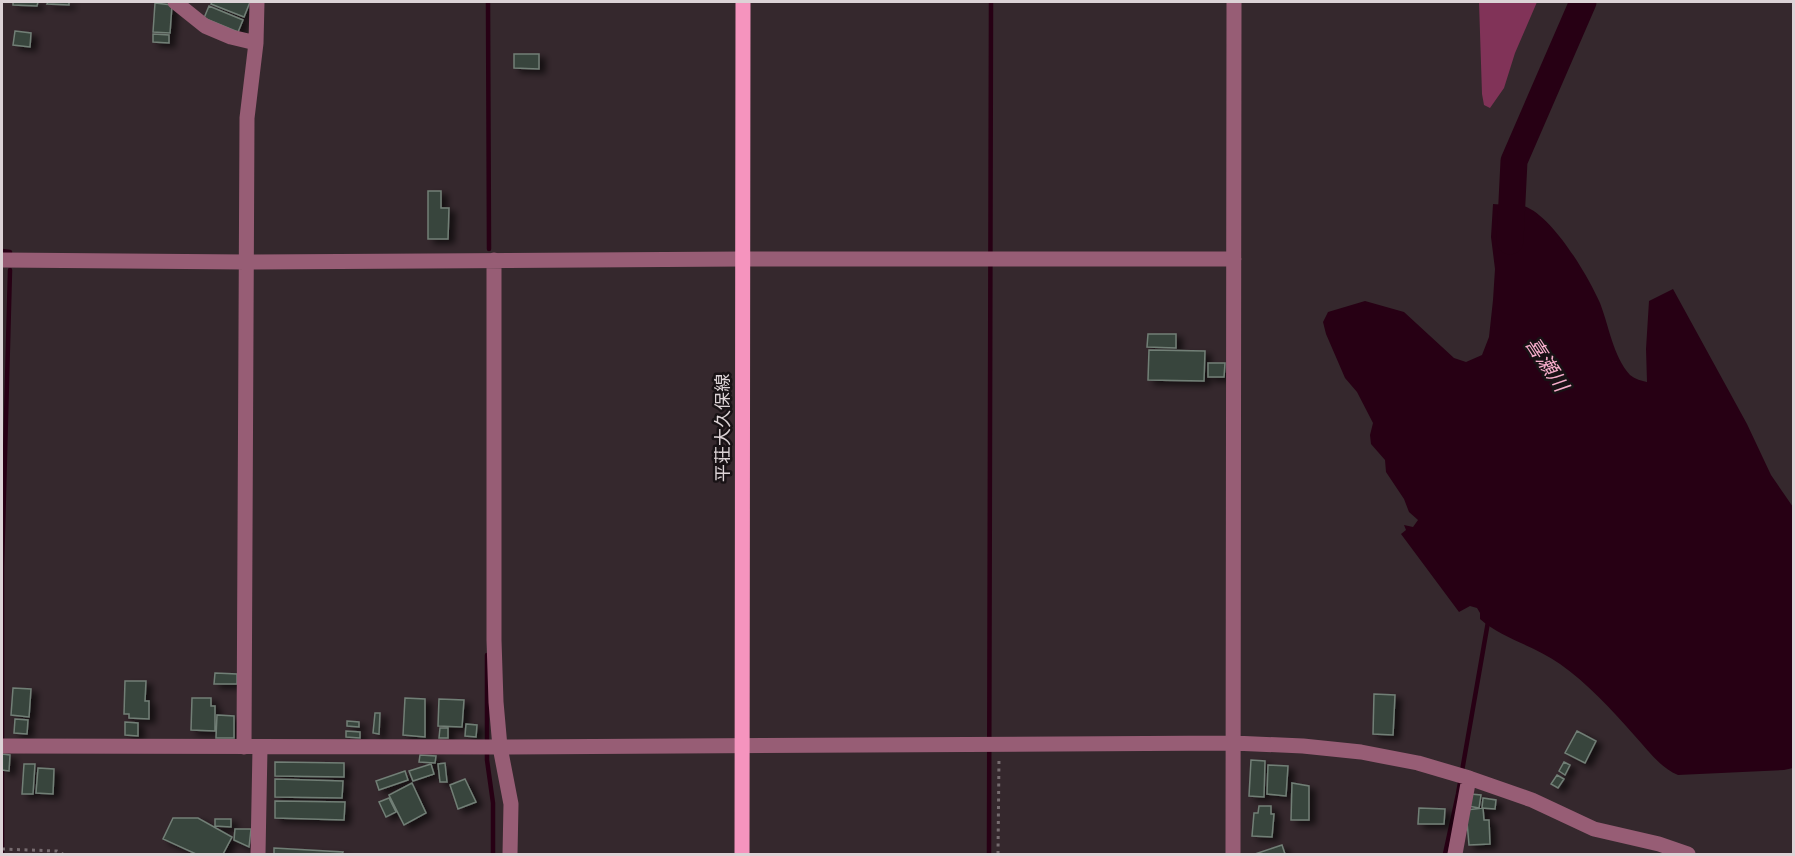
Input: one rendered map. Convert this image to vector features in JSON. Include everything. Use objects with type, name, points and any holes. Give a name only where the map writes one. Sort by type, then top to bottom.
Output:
[{"type":"main road","name":"平荘大久保線","points":[[742,855],[743,2]]},
{"type":"street","points":[[175,2],[205,26],[231,37],[256,43]]},
{"type":"street","points":[[244,747],[247,118],[256,43],[257,2]]},
{"type":"street","points":[[1233,855],[1234,2]]},
{"type":"street","points":[[2,260],[246,262],[1234,259]]},
{"type":"street","points":[[494,260],[494,640],[500,747],[511,804],[510,855]]},
{"type":"street","points":[[2,746],[260,748],[1233,743],[1303,746],[1361,752],[1418,763],[1532,800],[1594,829],[1659,844],[1688,855]]},
{"type":"street","points":[[258,855],[260,748]]},
{"type":"street","points":[[1455,855],[1469,778]]},
{"type":"path","points":[[998,855],[999,745]]},
{"type":"path","points":[[2,849],[57,851],[63,855]]},
{"type":"shaded area","points":[[1479,2],[1537,2],[1515,53],[1504,88],[1490,108],[1484,105],[1482,94]]},
{"type":"water","points":[[1493,204],[1521,205],[1533,210],[1556,232],[1578,262],[1600,303],[1619,359],[1630,375],[1639,380],[1647,382],[1646,349],[1649,301],[1673,289],[1747,424],[1771,475],[1793,507],[1793,768],[1678,775],[1671,772],[1654,758],[1608,707],[1570,671],[1540,652],[1489,626],[1480,619],[1477,608],[1470,606],[1459,612],[1401,534],[1406,530],[1404,525],[1413,527],[1418,520],[1409,512],[1404,499],[1386,472],[1385,460],[1371,444],[1370,435],[1373,423],[1357,392],[1345,378],[1323,322],[1328,312],[1365,301],[1404,312],[1454,358],[1466,362],[1482,355],[1489,337],[1493,300],[1495,269],[1491,237]]},
{"type":"building","points":[[13,2],[38,2],[37,6],[13,5]]},
{"type":"building","points":[[48,2],[69,2],[69,5],[47,4]]},
{"type":"building","points":[[212,2],[250,2],[244,17],[211,4]]},
{"type":"building","points":[[155,3],[172,5],[170,33],[153,32]]},
{"type":"building","points":[[209,6],[243,20],[238,32],[204,18]]},
{"type":"building","points":[[15,31],[31,33],[30,47],[13,45]]},
{"type":"building","points":[[153,34],[169,35],[169,43],[153,42]]},
{"type":"building","points":[[514,54],[539,54],[539,69],[514,68]]},
{"type":"building","points":[[428,191],[441,191],[441,208],[449,208],[448,239],[428,239]]},
{"type":"building","points":[[1148,334],[1176,334],[1176,348],[1147,347]]},
{"type":"building","points":[[1149,350],[1205,351],[1204,381],[1148,380]]},
{"type":"building","points":[[1208,363],[1225,363],[1224,377],[1208,377]]},
{"type":"building","points":[[215,673],[237,674],[237,684],[214,684]]},
{"type":"building","points":[[125,681],[146,681],[145,701],[149,701],[149,719],[129,718],[129,714],[124,714]]},
{"type":"building","points":[[13,688],[31,689],[29,717],[11,715]]},
{"type":"building","points":[[1374,694],[1395,695],[1393,735],[1373,734]]},
{"type":"building","points":[[192,698],[211,698],[211,706],[215,706],[215,731],[191,730]]},
{"type":"building","points":[[405,698],[425,699],[425,737],[403,735]]},
{"type":"building","points":[[439,699],[464,700],[462,727],[438,726]]},
{"type":"building","points":[[375,713],[380,713],[379,734],[373,733]]},
{"type":"building","points":[[217,715],[234,716],[234,738],[216,738]]},
{"type":"building","points":[[15,719],[28,720],[27,734],[14,733]]},
{"type":"building","points":[[347,721],[359,722],[359,727],[347,726]]},
{"type":"building","points":[[125,722],[138,723],[138,736],[125,735]]},
{"type":"building","points":[[466,724],[477,725],[476,737],[465,736]]},
{"type":"building","points":[[440,728],[448,728],[448,738],[439,738]]},
{"type":"building","points":[[346,731],[360,732],[360,738],[346,737]]},
{"type":"building","points":[[1577,731],[1596,741],[1585,763],[1565,753]]},
{"type":"building","points":[[2,754],[10,755],[9,771],[2,770]]},
{"type":"building","points":[[420,755],[436,756],[435,763],[419,762]]},
{"type":"building","points":[[1251,760],[1265,761],[1264,797],[1249,796]]},
{"type":"building","points":[[275,762],[344,763],[344,777],[275,776]]},
{"type":"building","points":[[1564,762],[1570,765],[1565,775],[1559,771]]},
{"type":"building","points":[[445,763],[447,782],[440,782],[438,764]]},
{"type":"building","points":[[24,764],[35,764],[33,794],[22,794]]},
{"type":"building","points":[[431,764],[434,774],[413,781],[409,771]]},
{"type":"building","points":[[1268,765],[1288,766],[1286,796],[1267,794]]},
{"type":"building","points":[[38,768],[54,769],[53,794],[36,793]]},
{"type":"building","points":[[405,771],[408,780],[379,790],[376,781]]},
{"type":"building","points":[[1557,775],[1564,779],[1558,788],[1551,784]]},
{"type":"building","points":[[275,779],[343,781],[342,798],[275,797]]},
{"type":"building","points":[[465,779],[476,802],[458,809],[450,785]]},
{"type":"building","points":[[412,783],[426,813],[404,825],[389,795]]},
{"type":"building","points":[[1292,783],[1309,786],[1309,820],[1291,820]]},
{"type":"building","points":[[1470,794],[1481,795],[1479,808],[1468,806]]},
{"type":"building","points":[[389,798],[396,812],[386,817],[379,802]]},
{"type":"building","points":[[1483,798],[1496,800],[1495,809],[1482,808]]},
{"type":"building","points":[[275,801],[345,802],[344,820],[275,818]]},
{"type":"building","points":[[1259,806],[1271,806],[1271,814],[1274,814],[1272,837],[1252,836],[1254,813],[1258,813]]},
{"type":"building","points":[[1419,808],[1445,809],[1444,824],[1418,824]]},
{"type":"building","points":[[1483,808],[1484,820],[1489,820],[1490,844],[1469,845],[1466,810]]},
{"type":"building","points":[[173,818],[198,818],[232,837],[223,854],[196,854],[163,839]]},
{"type":"building","points":[[215,819],[231,819],[231,827],[215,826]]},
{"type":"building","points":[[235,829],[251,829],[249,847],[234,840]]},
{"type":"building","points":[[1282,845],[1285,854],[1255,854]]},
{"type":"building","points":[[274,848],[343,852],[342,854],[274,854]]},
{"type":"waterway","points":[[488,2],[489,249]]},
{"type":"waterway","points":[[989,854],[991,2]]},
{"type":"waterway","name":"喜瀬川","points":[[1510,241],[1514,161],[1583,2]]},
{"type":"waterway","points":[[2,251],[10,252]]},
{"type":"waterway","points":[[2,854],[2,567],[10,270]]},
{"type":"waterway","points":[[1445,854],[1458,794],[1488,622]]},
{"type":"waterway","points":[[487,655],[487,760],[493,803],[493,854]]}]
